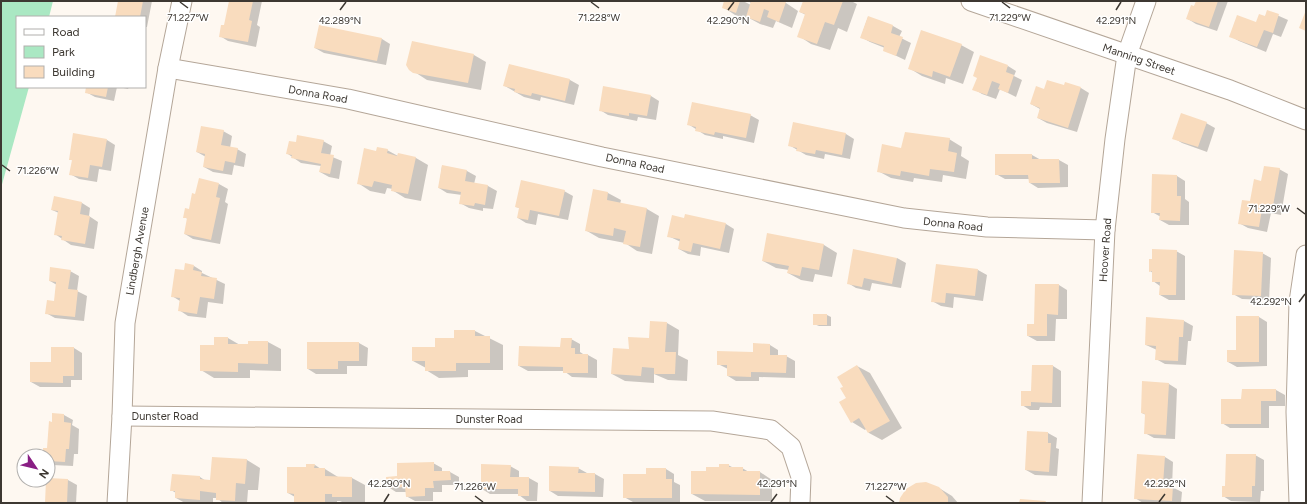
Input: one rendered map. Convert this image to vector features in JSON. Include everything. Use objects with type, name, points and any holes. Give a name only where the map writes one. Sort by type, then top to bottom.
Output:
[{"type":"street","name":"Lindbergh Avenue","points":[[117,503],[125,323],[168,68],[182,1]]},
{"type":"street","name":"Manning Street","points":[[971,1],[1230,90],[1306,120]]},
{"type":"street","name":"Hoover Road","points":[[1092,503],[1106,230],[1115,139],[1127,55],[1146,1]]},
{"type":"street","name":"Donna Road","points":[[168,68],[348,99],[602,157],[904,218],[987,227],[1106,230]]},
{"type":"street","points":[[1299,503],[1296,396],[1299,302],[1306,255]]},
{"type":"street","name":"Dunster Road","points":[[122,416],[712,421],[771,430],[791,447],[801,477],[800,503]]},
{"type":"green space","points":[[1,1],[53,1],[49,16],[16,16],[16,88],[29,88],[1,188]]},
{"type":"building","points":[[118,1],[143,1],[140,16],[115,16]]},
{"type":"building","points":[[229,1],[253,1],[249,20],[252,21],[248,42],[219,37],[221,25],[224,25]]},
{"type":"building","points":[[724,1],[740,1],[736,13],[722,8]]},
{"type":"building","points":[[751,1],[786,2],[779,22],[767,17],[769,11],[764,9],[760,22],[746,17]]},
{"type":"building","points":[[803,1],[843,1],[834,25],[825,22],[817,44],[797,37],[805,14],[799,12]]},
{"type":"building","points":[[1196,1],[1218,1],[1209,27],[1186,19],[1191,5],[1194,6]]},
{"type":"building","points":[[1267,10],[1279,14],[1273,33],[1264,30],[1257,47],[1229,37],[1237,15],[1256,22],[1259,14],[1265,16]]},
{"type":"building","points":[[1306,10],[1306,31],[1299,28]]},
{"type":"building","points":[[868,16],[893,25],[891,33],[903,37],[896,56],[883,51],[884,46],[860,38]]},
{"type":"building","points":[[319,25],[382,38],[377,61],[314,48]]},
{"type":"building","points":[[921,30],[962,44],[950,77],[933,71],[932,77],[908,69]]},
{"type":"building","points":[[412,41],[474,54],[468,83],[413,73],[409,70],[406,65]]},
{"type":"building","points":[[980,55],[1008,65],[1006,72],[1014,75],[1008,93],[998,89],[1000,84],[992,81],[987,95],[972,90],[977,78],[973,76]]},
{"type":"building","points":[[509,64],[570,79],[565,101],[532,93],[531,96],[514,92],[515,89],[503,86]]},
{"type":"building","points":[[1047,80],[1064,85],[1065,82],[1081,87],[1068,128],[1037,118],[1040,108],[1030,104],[1036,86],[1044,89]]},
{"type":"building","points":[[603,86],[651,95],[647,116],[629,113],[629,116],[599,111]]},
{"type":"building","points":[[86,88],[108,88],[106,97],[85,93]]},
{"type":"building","points":[[692,102],[751,114],[746,138],[715,132],[714,135],[695,131],[696,127],[687,125]]},
{"type":"building","points":[[1181,113],[1207,122],[1198,147],[1172,139]]},
{"type":"building","points":[[793,122],[846,133],[842,155],[816,150],[815,154],[796,151],[797,148],[788,146]]},
{"type":"building","points":[[201,126],[224,130],[221,145],[238,148],[235,163],[225,161],[223,171],[203,167],[205,154],[196,152]]},
{"type":"building","points":[[905,132],[950,138],[948,151],[957,153],[954,172],[930,169],[929,176],[901,171],[900,176],[877,172],[882,144],[901,148]]},
{"type":"building","points":[[73,133],[107,139],[102,167],[90,165],[88,178],[69,175],[72,160],[69,160]]},
{"type":"building","points":[[297,135],[324,140],[321,153],[334,155],[330,174],[319,172],[321,164],[291,158],[292,155],[286,154],[289,141],[296,142]]},
{"type":"building","points":[[377,147],[388,149],[387,153],[397,156],[398,153],[416,157],[408,194],[391,191],[392,185],[374,181],[372,187],[357,184],[364,148],[376,151]]},
{"type":"building","points":[[995,154],[1032,154],[1032,159],[1059,159],[1060,183],[1029,183],[1028,175],[995,175]]},
{"type":"building","points":[[442,165],[467,170],[465,181],[488,185],[485,205],[475,203],[474,206],[459,204],[461,192],[438,188]]},
{"type":"building","points":[[1264,166],[1280,168],[1272,211],[1262,209],[1259,227],[1238,224],[1242,200],[1250,201],[1254,179],[1261,181]]},
{"type":"building","points":[[1152,174],[1177,175],[1177,196],[1181,196],[1180,221],[1159,220],[1160,213],[1151,213]]},
{"type":"building","points":[[199,178],[219,183],[216,197],[220,198],[211,240],[184,234],[187,218],[183,218],[185,208],[189,209],[192,193],[195,194]]},
{"type":"building","points":[[521,180],[565,190],[559,216],[530,210],[528,220],[517,218],[519,208],[515,207]]},
{"type":"building","points":[[593,189],[608,192],[607,200],[647,208],[640,247],[623,244],[626,231],[614,228],[613,236],[585,231]]},
{"type":"building","points":[[54,196],[82,202],[80,214],[90,216],[85,244],[61,240],[62,236],[54,235],[58,211],[51,210]]},
{"type":"building","points":[[685,214],[726,223],[720,249],[693,243],[691,252],[678,249],[680,239],[667,237],[672,215],[684,218]]},
{"type":"building","points":[[767,233],[824,244],[819,270],[802,267],[800,276],[787,273],[789,266],[762,261]]},
{"type":"building","points":[[853,249],[897,258],[892,284],[864,278],[862,287],[847,284]]},
{"type":"building","points":[[1152,249],[1177,250],[1176,295],[1159,295],[1160,282],[1152,282],[1152,271],[1149,272],[1149,259],[1152,259]]},
{"type":"building","points":[[1234,250],[1263,252],[1261,296],[1232,295]]},
{"type":"building","points":[[185,263],[194,265],[193,270],[202,272],[201,276],[217,278],[214,299],[200,297],[197,314],[178,311],[180,298],[171,297],[175,269],[184,270]]},
{"type":"building","points":[[936,264],[978,269],[975,296],[946,293],[945,303],[931,302]]},
{"type":"building","points":[[50,267],[71,270],[68,289],[78,290],[75,317],[45,314],[47,300],[54,301],[56,282],[49,281]]},
{"type":"building","points":[[1035,284],[1059,284],[1058,315],[1047,314],[1047,336],[1027,336],[1027,324],[1034,324]]},
{"type":"building","points":[[813,314],[827,314],[827,325],[813,325]]},
{"type":"building","points":[[1236,316],[1259,316],[1259,362],[1227,362],[1227,350],[1236,350]]},
{"type":"building","points":[[1146,317],[1184,320],[1183,337],[1179,337],[1178,361],[1155,360],[1156,346],[1145,345]]},
{"type":"building","points":[[650,321],[667,322],[665,352],[676,352],[675,374],[654,374],[654,368],[642,367],[641,376],[611,374],[613,348],[629,349],[628,337],[649,338]]},
{"type":"building","points":[[454,330],[475,330],[475,336],[490,336],[490,363],[456,363],[456,371],[425,371],[425,361],[412,361],[412,347],[435,347],[435,338],[454,338]]},
{"type":"building","points":[[214,337],[228,337],[228,344],[248,344],[248,341],[268,341],[268,364],[238,363],[238,372],[200,371],[200,345],[214,345]]},
{"type":"building","points":[[561,338],[572,338],[571,348],[575,348],[575,354],[588,354],[588,373],[563,373],[563,367],[518,366],[519,346],[560,347]]},
{"type":"building","points":[[307,342],[359,342],[359,361],[338,361],[338,369],[307,369]]},
{"type":"building","points":[[753,343],[770,344],[770,355],[787,355],[786,373],[751,372],[751,377],[727,376],[727,365],[717,365],[717,351],[753,352]]},
{"type":"building","points":[[51,347],[74,347],[74,376],[63,376],[63,383],[30,382],[30,362],[51,362]]},
{"type":"building","points":[[857,365],[890,421],[868,433],[859,418],[851,423],[839,402],[846,398],[840,388],[843,387],[837,377]]},
{"type":"building","points":[[1032,365],[1053,365],[1052,403],[1031,402],[1031,406],[1021,406],[1021,391],[1031,391]]},
{"type":"building","points":[[1142,381],[1169,383],[1166,435],[1144,434],[1145,414],[1141,413]]},
{"type":"building","points":[[1242,389],[1276,389],[1276,401],[1261,401],[1261,424],[1221,424],[1221,399],[1241,399]]},
{"type":"building","points":[[52,413],[64,414],[64,422],[71,423],[69,449],[66,449],[65,462],[56,461],[56,448],[47,448],[49,421],[52,422]]},
{"type":"building","points":[[1027,431],[1048,432],[1048,443],[1051,443],[1049,472],[1025,470]]},
{"type":"building","points":[[1137,454],[1165,456],[1163,485],[1173,486],[1172,501],[1134,499]]},
{"type":"building","points":[[1226,454],[1256,454],[1255,486],[1252,486],[1252,497],[1222,497],[1222,486],[1225,486]]},
{"type":"building","points":[[212,457],[247,459],[245,484],[236,483],[235,501],[216,500],[216,493],[200,491],[200,500],[175,498],[175,491],[170,491],[172,474],[200,476],[200,479],[210,480]]},
{"type":"building","points":[[434,462],[434,471],[450,471],[451,480],[433,481],[434,488],[425,488],[425,496],[406,497],[405,487],[387,488],[386,477],[397,476],[397,463]]},
{"type":"building","points":[[306,464],[315,464],[314,468],[325,468],[325,476],[352,477],[352,497],[332,497],[332,494],[325,494],[325,503],[294,503],[294,494],[287,493],[287,467],[306,467]]},
{"type":"building","points":[[481,464],[511,465],[510,477],[529,477],[529,496],[518,496],[518,489],[481,489]]},
{"type":"building","points":[[719,464],[729,464],[729,467],[743,467],[743,471],[760,471],[760,495],[691,494],[691,471],[706,471],[706,467],[719,467]]},
{"type":"building","points":[[549,466],[579,467],[578,473],[595,473],[595,492],[549,491]]},
{"type":"building","points":[[646,468],[666,468],[666,479],[672,479],[672,498],[623,498],[623,474],[646,474]]},
{"type":"building","points":[[56,478],[68,479],[67,503],[45,503],[46,488],[56,488]]},
{"type":"building","points":[[926,482],[939,487],[948,497],[948,503],[899,503],[900,498],[906,489],[916,483]]},
{"type":"building","points":[[1020,499],[1046,501],[1045,503],[1019,503]]}]
